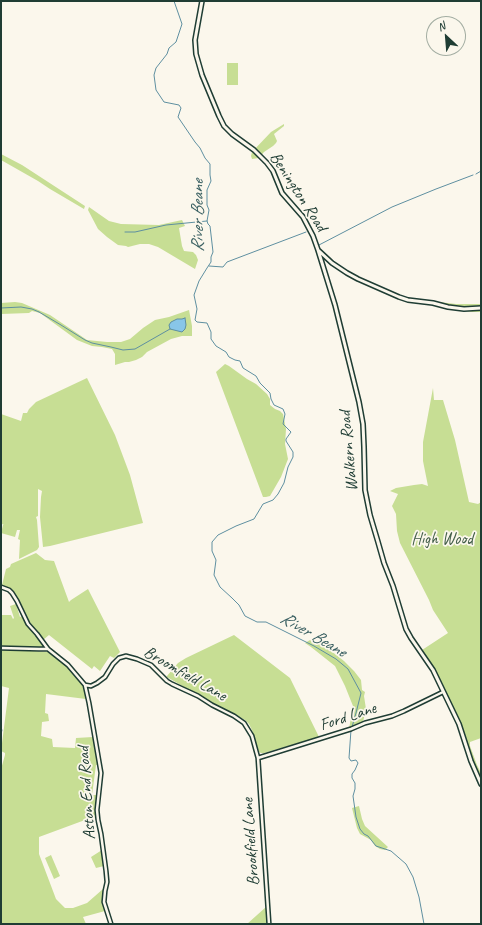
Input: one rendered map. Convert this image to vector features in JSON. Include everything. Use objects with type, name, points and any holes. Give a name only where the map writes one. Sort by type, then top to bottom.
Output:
[{"type":"street","name":"Benington Road","points":[[202,1],[195,40],[197,59],[219,116],[226,128],[254,150],[273,171],[282,193],[303,217],[313,236],[318,250]]},
{"type":"street","points":[[318,250],[332,263],[347,273],[399,297],[448,307],[464,309],[481,308]]},
{"type":"street","name":"Walkern Road","points":[[318,250],[335,305],[359,402],[363,424],[365,490],[370,516],[384,563],[393,586],[406,629],[433,670],[459,724],[471,761],[481,784]]},
{"type":"street","points":[[1,587],[12,592],[18,601],[28,624],[48,649],[68,664],[85,684]]},
{"type":"street","points":[[1,648],[48,649]]},
{"type":"street","name":"Broomfield Lane","points":[[85,684],[91,686],[97,683],[105,677],[116,661],[122,657],[126,656],[143,660],[151,665],[167,681],[198,696],[242,721],[252,736],[258,758]]},
{"type":"street","name":"Aston End Road","points":[[85,684],[101,774],[97,810],[107,876],[104,902],[111,924]]},
{"type":"street","name":"Ford Lane","points":[[258,758],[351,729],[365,723],[392,716],[443,692]]},
{"type":"street","name":"Brookfield Lane","points":[[258,758],[269,924]]},
{"type":"green space","points":[[227,63],[238,63],[238,85],[227,85]]},
{"type":"green space","points":[[284,124],[284,126],[274,134],[277,141],[276,143],[259,158],[252,159],[252,152],[271,132]]},
{"type":"green space","points":[[1,154],[22,165],[85,206],[84,209],[1,160]]},
{"type":"green space","points":[[89,207],[109,221],[121,224],[159,225],[182,220],[185,226],[179,228],[182,246],[184,251],[193,252],[196,255],[198,260],[195,269],[158,247],[149,244],[140,244],[128,247],[118,245],[98,229],[88,210]]},
{"type":"green space","points":[[439,302],[481,304],[481,312],[436,306]]},
{"type":"green space","points":[[1,303],[22,303],[50,315],[87,340],[107,342],[121,342],[130,339],[155,320],[189,310],[192,336],[182,336],[171,339],[147,352],[136,360],[115,365],[115,354],[112,349],[92,346],[77,340],[40,313],[32,311],[29,313],[1,314]]},
{"type":"green space","points":[[225,364],[256,384],[267,394],[270,399],[270,405],[283,414],[286,429],[285,444],[288,459],[281,477],[270,496],[263,497],[216,372]]},
{"type":"green space","points":[[87,378],[115,435],[130,475],[143,523],[43,547],[40,517],[42,491],[38,489],[38,516],[36,517],[39,547],[37,550],[19,559],[20,540],[18,539],[20,530],[17,530],[15,537],[1,533],[4,525],[2,524],[1,528],[1,414],[21,421],[23,413],[27,413],[36,402]]},
{"type":"green space","name":"High Wood","points":[[433,388],[434,400],[443,400],[455,440],[469,502],[478,504],[481,502],[481,738],[470,742],[470,746],[481,773],[481,778],[469,751],[460,723],[422,650],[448,633],[433,610],[400,543],[397,531],[396,514],[392,506],[398,494],[390,491],[396,488],[414,485],[422,484],[428,486],[423,461],[423,442]]},
{"type":"green space","points":[[36,553],[45,560],[54,561],[69,602],[88,589],[120,652],[114,658],[110,656],[100,671],[94,666],[92,669],[49,635],[43,640],[26,617],[15,594],[10,589],[2,585],[6,569],[10,567],[11,564]]},
{"type":"green space","points":[[16,604],[20,617],[23,616],[26,624],[36,634],[45,648],[1,647],[1,615],[11,615],[13,619],[10,606]]},
{"type":"green space","points":[[234,635],[290,678],[319,737],[261,753],[259,752],[252,730],[245,720],[167,677],[178,663]]},
{"type":"green space","points":[[310,640],[322,644],[344,661],[361,680],[362,690],[365,692],[364,696],[366,709],[363,722],[349,729],[353,706],[345,686],[335,666],[305,643]]},
{"type":"green space","points":[[1,649],[49,652],[69,668],[84,687],[86,699],[46,694],[45,713],[48,714],[49,721],[42,722],[41,736],[52,739],[53,747],[75,748],[76,738],[93,737],[98,765],[96,765],[92,795],[97,795],[95,808],[96,817],[39,837],[39,854],[56,899],[65,908],[73,908],[87,903],[103,889],[105,911],[83,917],[86,924],[1,924],[1,769],[5,753],[1,751],[9,688],[1,686]]},
{"type":"green space","points":[[359,806],[365,826],[388,847],[385,850],[375,846],[371,840],[360,834],[352,808]]},
{"type":"green space","points":[[102,850],[104,866],[96,868],[91,857]]},
{"type":"green space","points":[[51,855],[60,876],[54,879],[45,858]]},
{"type":"green space","points":[[266,907],[267,924],[247,924]]},
{"type":"water","points":[[185,318],[186,325],[182,332],[170,329],[169,325],[171,322],[177,319]]},
{"type":"waterway","name":"River Beane","points":[[174,1],[182,24],[176,42],[169,48],[167,54],[156,68],[154,75],[156,90],[164,102],[179,105],[181,108],[178,117],[210,164],[211,181],[207,190],[207,205],[209,210],[207,221],[210,226],[213,252],[211,262],[199,281],[194,295],[197,309],[195,320],[197,322],[207,323],[211,332],[211,339],[216,346],[226,352],[229,357],[240,361],[243,368],[256,376],[260,383],[270,393],[274,405],[283,409],[285,414],[283,424],[291,432],[286,441],[293,452],[293,457],[288,467],[284,483],[273,500],[263,504],[254,519],[218,535],[212,542],[212,551],[216,560],[214,575],[220,587],[239,605],[245,616],[257,622],[266,622],[314,646],[336,659],[348,669],[361,693],[352,727]]},
{"type":"waterway","points":[[476,174],[481,171]]},
{"type":"waterway","points":[[319,245],[392,207],[473,175]]},
{"type":"waterway","points":[[125,232],[135,232],[166,225],[207,221]]},
{"type":"waterway","points":[[209,266],[223,267],[227,262],[306,232]]},
{"type":"waterway","points":[[1,308],[21,307],[39,312]]},
{"type":"waterway","points":[[39,312],[85,340],[123,350],[135,349],[170,329]]},
{"type":"waterway","points":[[1,734],[2,730]]},
{"type":"waterway","name":"River Beane","points":[[351,730],[349,758],[351,761],[356,760],[358,763],[352,774],[352,778],[355,783],[353,796],[356,817],[360,829],[376,846],[391,851],[406,864],[413,877],[419,897],[424,924]]}]
